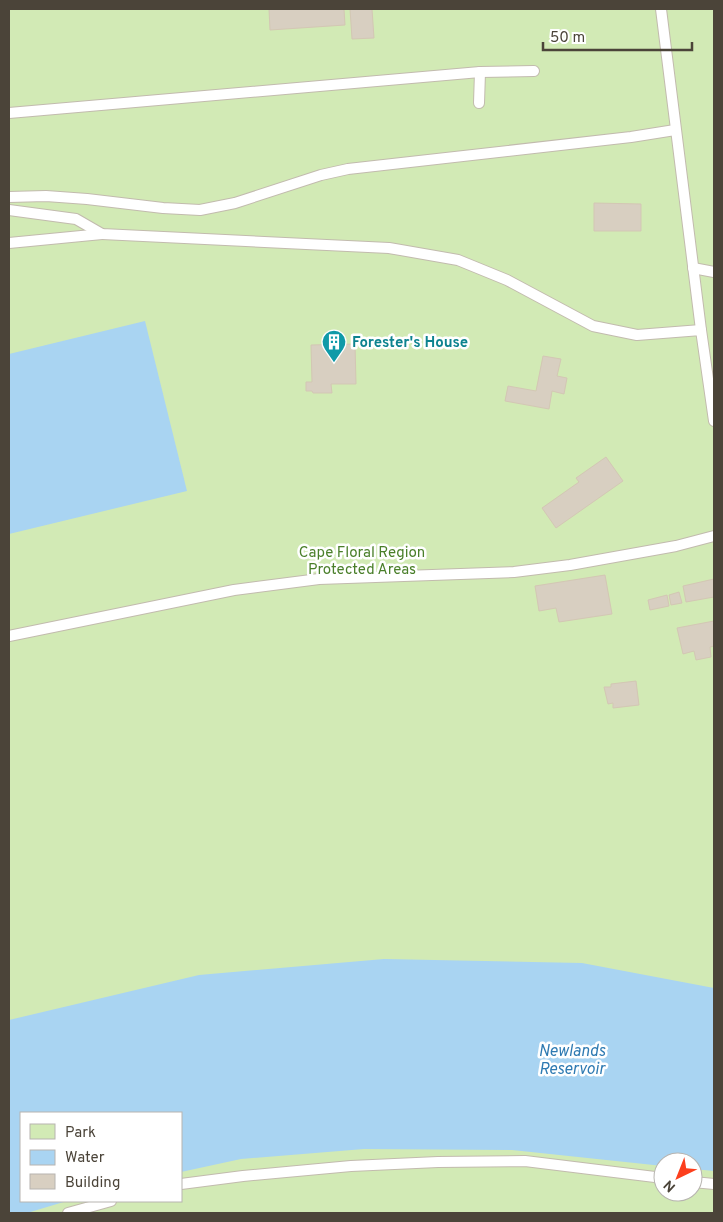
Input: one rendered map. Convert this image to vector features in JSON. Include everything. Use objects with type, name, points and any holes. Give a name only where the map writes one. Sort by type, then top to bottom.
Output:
[{"type":"lane","points":[[661,9],[675,130],[714,422]]},
{"type":"lane","points":[[9,113],[480,72],[534,71]]},
{"type":"lane","points":[[479,103],[480,72]]},
{"type":"lane","points":[[9,197],[46,196],[200,210],[235,203],[320,174],[348,169],[631,137],[675,130]]},
{"type":"lane","points":[[9,210],[76,219],[102,234]]},
{"type":"lane","points":[[9,244],[102,234],[389,248],[458,260],[507,280],[593,326],[637,335],[701,330]]},
{"type":"lane","points":[[693,268],[714,272]]},
{"type":"lane","points":[[9,636],[234,590],[328,578],[514,572],[570,566],[676,546],[714,536]]},
{"type":"lane","points":[[182,1184],[351,1166],[438,1162],[525,1161],[653,1177]]},
{"type":"lane","points":[[68,1213],[108,1202]]},
{"type":"green space","name":"Cape Floral Region Protected Areas","points":[[9,9],[714,9],[714,1213],[9,1213]]},
{"type":"water","points":[[145,321],[187,491],[9,534],[9,354]]},
{"type":"water","name":"Newlands Reservoir","points":[[384,959],[582,963],[714,988],[714,1171],[703,1170],[703,1152],[653,1152],[653,1165],[512,1150],[364,1149],[241,1159],[182,1172],[182,1112],[20,1112],[20,1202],[64,1202],[27,1213],[9,1213],[9,1020],[199,975]]},
{"type":"building","points":[[269,9],[344,9],[345,25],[270,30]]},
{"type":"building","points":[[350,9],[372,9],[374,38],[352,39]]},
{"type":"building","points":[[594,203],[641,204],[641,231],[594,231]]},
{"type":"building","name":"Forester's House","points":[[355,344],[356,384],[331,384],[332,393],[306,391],[306,382],[312,382],[311,345]]},
{"type":"building","points":[[543,356],[561,359],[557,376],[567,378],[564,394],[552,391],[549,409],[505,401],[508,386],[536,391]]},
{"type":"building","points":[[606,457],[623,481],[556,528],[542,508],[579,482],[576,478]]},
{"type":"building","points":[[605,575],[612,614],[559,622],[556,608],[539,611],[535,586]]},
{"type":"building","points":[[714,579],[714,597],[686,602],[683,586]]},
{"type":"building","points":[[679,592],[682,603],[671,605],[669,595]]},
{"type":"building","points":[[667,595],[669,606],[650,610],[648,600]]},
{"type":"building","points":[[714,621],[714,646],[710,647],[711,657],[696,660],[694,651],[683,654],[677,628]]},
{"type":"building","points":[[636,681],[639,705],[613,708],[613,703],[608,704],[604,687],[611,687],[611,684]]},
{"type":"place","name":"Forester's House","points":[[334,363]]}]
